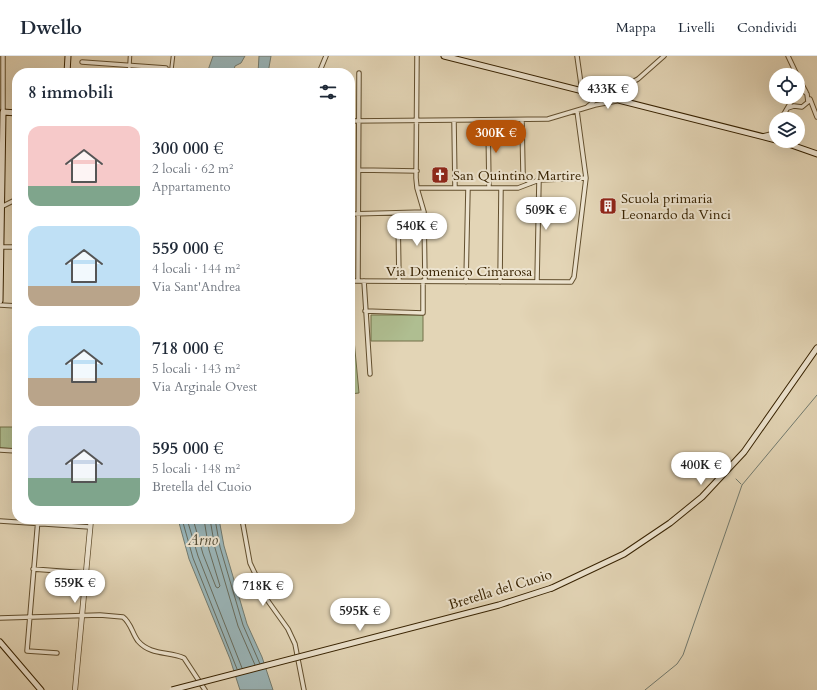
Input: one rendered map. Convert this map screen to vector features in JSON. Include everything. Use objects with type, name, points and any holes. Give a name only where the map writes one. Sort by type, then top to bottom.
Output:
[{"type":"main road","points":[[67,68],[68,56]]},
{"type":"main road","points":[[444,56],[769,138]]},
{"type":"main road","points":[[0,301],[2,116],[12,114]]},
{"type":"main road","points":[[802,148],[817,154]]},
{"type":"main road","name":"Bretella del Cuoio","points":[[172,690],[499,604],[552,588],[624,554],[670,523],[702,497],[744,452],[817,348]]},
{"type":"main road","points":[[0,642],[41,690]]},
{"type":"street","points":[[2,116],[3,56]]},
{"type":"street","points":[[129,65],[130,56]]},
{"type":"street","points":[[172,68],[173,56]]},
{"type":"street","points":[[321,68],[326,56]]},
{"type":"street","points":[[365,311],[423,312],[424,212],[417,188],[415,121],[417,56]]},
{"type":"street","points":[[577,56],[584,91],[591,97],[593,104]]},
{"type":"street","points":[[593,104],[602,96],[638,79],[664,56]]},
{"type":"street","points":[[788,56],[794,68]]},
{"type":"street","points":[[82,62],[166,68]]},
{"type":"street","points":[[358,73],[358,281]]},
{"type":"street","points":[[806,92],[817,116]]},
{"type":"street","points":[[788,108],[800,106],[808,102],[809,97]]},
{"type":"street","points":[[355,121],[488,121],[548,119],[577,111],[593,104],[619,100]]},
{"type":"street","points":[[785,112],[790,104]]},
{"type":"street","points":[[797,104],[810,108],[815,112]]},
{"type":"street","points":[[417,188],[523,187],[539,180],[586,178],[577,111]]},
{"type":"street","points":[[522,120],[524,177],[531,183]]},
{"type":"street","points":[[454,121],[455,188]]},
{"type":"street","points":[[488,121],[489,188]]},
{"type":"street","points":[[760,136],[769,133]]},
{"type":"street","points":[[359,170],[417,171]]},
{"type":"street","name":"Via Domenico Cimarosa","points":[[358,281],[572,281],[574,277],[586,178]]},
{"type":"street","points":[[537,282],[539,180]]},
{"type":"street","points":[[466,282],[468,188]]},
{"type":"street","points":[[500,282],[501,188]]},
{"type":"street","points":[[1,207],[12,202]]},
{"type":"street","points":[[355,213],[424,212]]},
{"type":"street","points":[[399,213],[399,281]]},
{"type":"street","points":[[1,247],[12,247]]},
{"type":"street","points":[[364,281],[370,374]]},
{"type":"street","points":[[0,305],[12,306]]},
{"type":"street","points":[[0,450],[12,451]]},
{"type":"street","points":[[0,521],[12,521]]},
{"type":"street","points":[[38,524],[27,651],[57,653]]},
{"type":"street","points":[[64,524],[90,527]]},
{"type":"street","points":[[75,690],[90,524]]},
{"type":"street","points":[[243,524],[250,563],[268,601],[288,629],[295,644],[304,690]]},
{"type":"street","points":[[33,569],[86,573]]},
{"type":"street","points":[[0,618],[30,616],[123,618],[130,625],[139,642],[154,651],[184,658],[205,690]]},
{"type":"green space","points":[[371,315],[423,315],[423,341],[371,341]]},
{"type":"green space","points":[[355,350],[359,393],[355,393]]},
{"type":"green space","points":[[0,427],[12,427],[12,449],[0,448]]},
{"type":"water","points":[[213,56],[245,56],[241,63],[235,66],[234,68],[209,68]]},
{"type":"water","points":[[259,56],[271,56],[269,68],[258,68]]},
{"type":"water","name":"Arno","points":[[179,524],[220,524],[224,546],[247,624],[262,657],[273,690],[240,690],[230,659],[189,559]]},
{"type":"waterway","points":[[645,690],[677,664],[683,655],[742,485],[817,395]]},
{"type":"waterway","points":[[712,458],[718,463]]},
{"type":"waterway","points":[[736,479],[741,484]]},
{"type":"place","name":"San Quintino Martire","points":[[440,175]]},
{"type":"place","name":"Scuola primaria Leonardo da Vinci","points":[[608,206]]}]
